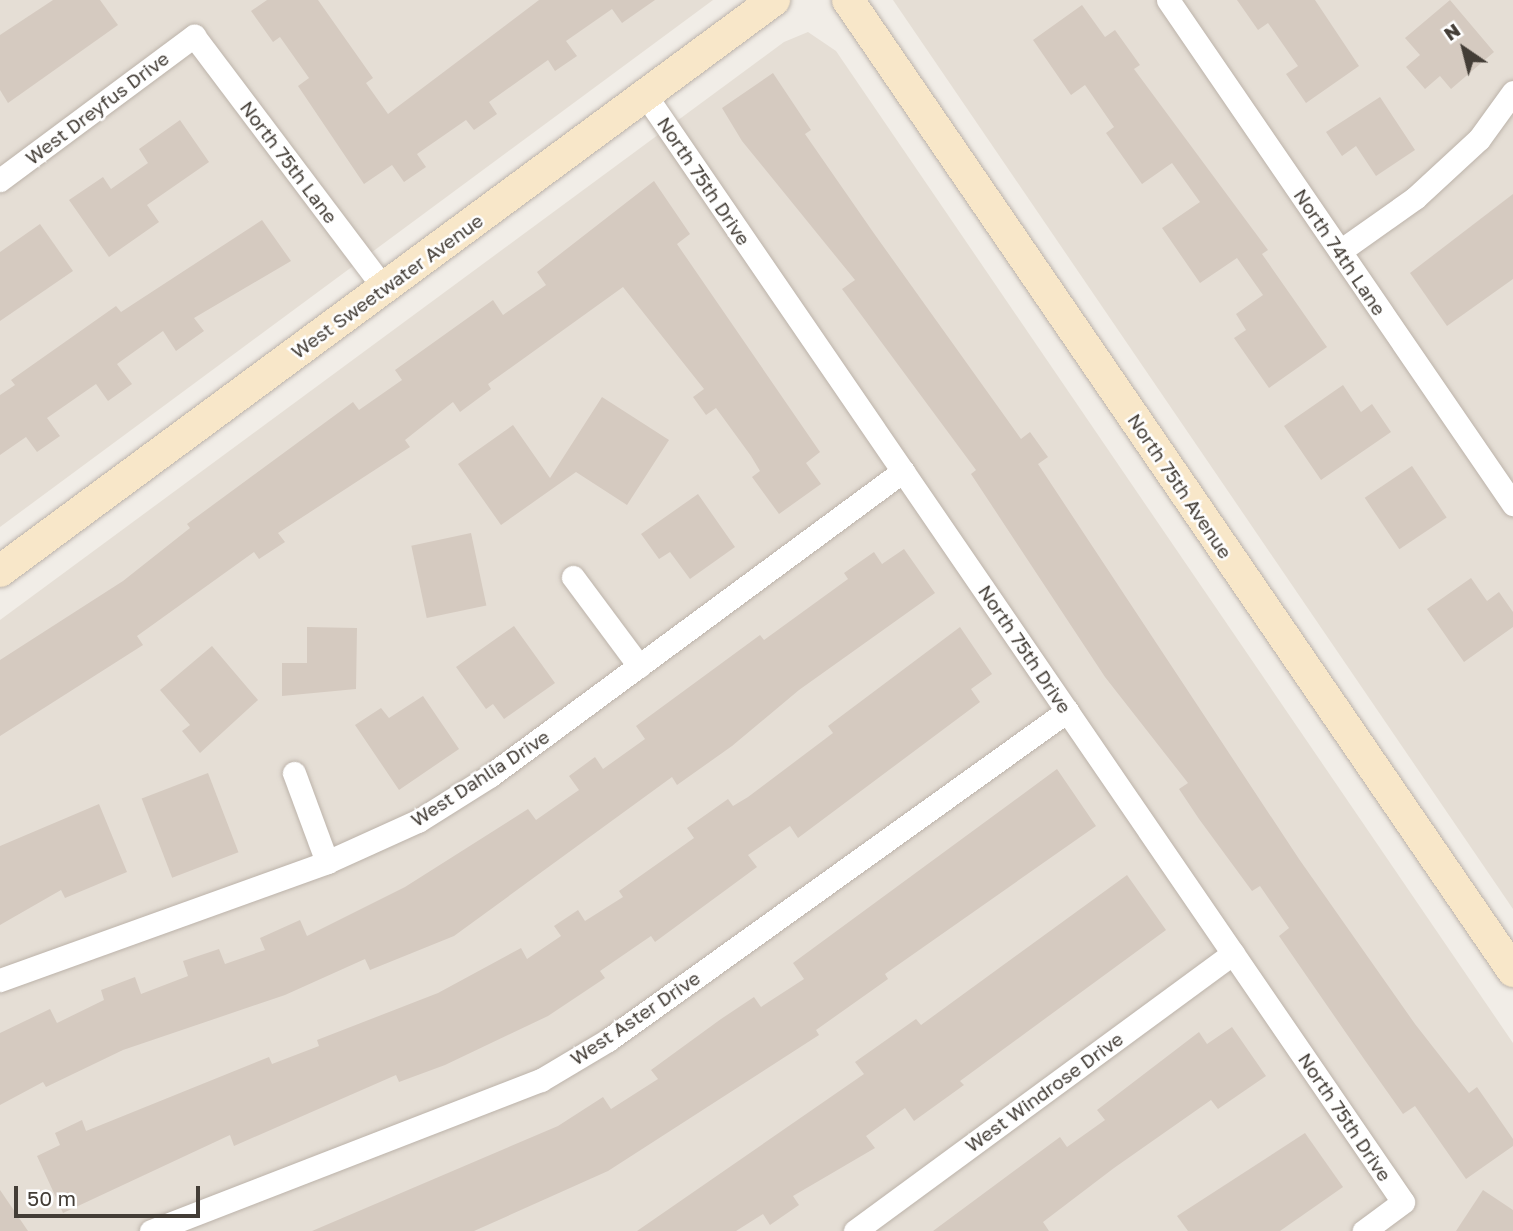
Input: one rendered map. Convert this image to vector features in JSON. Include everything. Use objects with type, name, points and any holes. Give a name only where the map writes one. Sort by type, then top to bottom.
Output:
[{"type":"main road","name":"West Sweetwater Avenue","points":[[0,571],[774,0]]},
{"type":"main road","name":"North 75th Avenue","points":[[848,0],[1513,971]]},
{"type":"street","name":"North 74th Lane","points":[[1168,0],[1513,503]]},
{"type":"street","name":"West Dreyfus Drive","points":[[0,180],[194,36]]},
{"type":"street","name":"North 75th Lane","points":[[194,36],[384,288]]},
{"type":"street","points":[[1340,251],[1415,198],[1479,139],[1513,92]]},
{"type":"street","name":"North 75th Drive","points":[[646,96],[1403,1202],[1364,1231]]},
{"type":"street","name":"West Dahlia Drive","points":[[0,980],[327,862],[418,821],[639,666],[903,471]]},
{"type":"street","points":[[573,578],[639,666]]},
{"type":"street","name":"West Aster Drive","points":[[151,1231],[541,1080],[608,1040],[1067,711]]},
{"type":"street","points":[[294,773],[327,862]]},
{"type":"street","name":"West Windrose Drive","points":[[855,1231],[1233,953]]},
{"type":"shaded area","points":[[0,0],[713,0],[0,527]]},
{"type":"shaded area","points":[[893,0],[1513,0],[1513,909]]},
{"type":"shaded area","points":[[808,32],[836,51],[1513,1043],[1513,1231],[0,1231],[0,620],[784,42]]},
{"type":"building","points":[[53,0],[100,0],[118,25],[8,103],[0,90],[0,35]]},
{"type":"building","points":[[267,0],[318,0],[373,78],[366,83],[388,114],[539,0],[655,0],[622,23],[612,9],[566,41],[577,56],[555,71],[548,60],[489,102],[497,114],[474,130],[466,120],[417,154],[426,167],[404,182],[392,165],[364,184],[298,86],[309,78],[280,37],[273,42],[251,11]]},
{"type":"building","points":[[1237,0],[1315,0],[1359,66],[1306,103],[1286,74],[1298,66],[1268,23],[1258,30]]},
{"type":"building","points":[[1450,0],[1494,52],[1451,89],[1440,76],[1425,89],[1406,67],[1420,55],[1405,38]]},
{"type":"building","points":[[1082,5],[1105,37],[1115,30],[1140,65],[1134,69],[1268,250],[1262,254],[1327,347],[1269,388],[1234,338],[1246,330],[1236,314],[1263,295],[1237,258],[1200,283],[1162,228],[1200,202],[1172,163],[1142,184],[1106,133],[1114,127],[1085,85],[1071,95],[1033,40]]},
{"type":"building","points":[[773,73],[811,130],[805,134],[1021,439],[1030,432],[1048,457],[1038,464],[1299,859],[1415,1024],[1469,1093],[1477,1087],[1513,1139],[1513,1146],[1466,1179],[1415,1106],[1403,1114],[1364,1059],[1279,936],[1289,928],[1260,886],[1252,891],[1199,819],[1179,789],[1188,783],[1105,677],[971,474],[976,470],[842,289],[855,280],[742,141],[722,108]]},
{"type":"building","points":[[1380,97],[1415,150],[1376,176],[1356,146],[1342,156],[1326,132]]},
{"type":"building","points":[[180,120],[209,162],[147,205],[159,222],[109,257],[69,200],[103,177],[111,189],[148,163],[139,149]]},
{"type":"building","points":[[654,181],[690,234],[677,244],[820,452],[806,463],[821,484],[779,514],[752,477],[760,471],[751,456],[716,408],[706,415],[693,397],[704,389],[623,287],[488,384],[491,389],[460,412],[453,402],[405,440],[410,447],[278,533],[285,542],[259,559],[254,552],[137,636],[143,645],[0,736],[0,660],[123,581],[190,528],[187,524],[353,402],[359,410],[402,380],[395,370],[493,300],[503,315],[546,285],[537,272]]},
{"type":"building","points":[[1513,194],[1513,279],[1447,326],[1410,273]]},
{"type":"building","points":[[262,220],[291,261],[194,318],[204,331],[176,351],[163,331],[117,364],[132,384],[108,401],[96,384],[47,418],[60,436],[37,452],[26,437],[0,455],[0,395],[15,385],[11,380],[116,306],[121,312]]},
{"type":"building","points":[[40,224],[73,271],[0,321],[0,252]]},
{"type":"building","points":[[1343,385],[1361,412],[1372,404],[1391,432],[1321,480],[1284,426]]},
{"type":"building","points":[[602,397],[669,440],[627,505],[576,472],[501,525],[458,464],[513,425],[550,478]]},
{"type":"building","points":[[1412,466],[1447,517],[1399,549],[1365,498]]},
{"type":"building","points":[[698,494],[735,547],[690,579],[670,552],[659,559],[641,534]]},
{"type":"building","points":[[471,533],[486,605],[427,618],[411,546]]},
{"type":"building","points":[[904,549],[935,593],[799,690],[732,746],[677,785],[672,777],[454,936],[370,970],[365,959],[285,995],[123,1050],[46,1087],[43,1082],[0,1105],[0,1033],[50,1009],[57,1023],[104,1000],[101,990],[135,977],[141,994],[188,976],[183,961],[219,949],[225,964],[265,950],[260,938],[300,920],[307,936],[405,887],[528,809],[536,820],[579,790],[569,776],[595,757],[603,769],[645,739],[636,726],[760,635],[764,640],[848,579],[844,573],[874,552],[882,564]]},
{"type":"building","points":[[1471,578],[1487,601],[1499,592],[1513,612],[1513,627],[1464,662],[1427,609]]},
{"type":"building","points":[[514,626],[555,683],[504,719],[493,704],[486,709],[456,667]]},
{"type":"building","points":[[307,627],[357,628],[356,689],[282,696],[282,663],[307,663]]},
{"type":"building","points":[[960,627],[992,674],[971,689],[980,702],[798,838],[790,826],[748,855],[757,867],[655,942],[651,936],[600,971],[605,978],[548,1016],[445,1065],[399,1082],[396,1075],[234,1146],[230,1135],[63,1213],[37,1156],[60,1145],[55,1133],[82,1120],[86,1131],[269,1057],[272,1064],[319,1046],[317,1040],[438,993],[521,948],[527,959],[561,936],[554,926],[578,910],[585,921],[623,897],[619,891],[694,838],[687,828],[728,799],[733,806],[748,797],[833,733],[828,726]]},
{"type":"building","points":[[212,646],[258,700],[200,753],[182,731],[190,725],[160,690]]},
{"type":"building","points":[[423,696],[459,749],[399,790],[355,725],[381,708],[389,718]]},
{"type":"building","points":[[1057,769],[1096,826],[885,974],[888,979],[816,1030],[819,1035],[608,1171],[474,1231],[312,1231],[558,1126],[603,1097],[611,1109],[658,1079],[651,1070],[721,1019],[754,997],[761,1007],[804,979],[793,963]]},
{"type":"building","points":[[208,773],[238,852],[172,878],[142,798]]},
{"type":"building","points":[[99,804],[127,872],[65,898],[61,890],[0,925],[0,846]]},
{"type":"building","points":[[1127,875],[1166,930],[960,1081],[964,1085],[914,1121],[905,1108],[866,1136],[875,1148],[793,1196],[799,1205],[770,1225],[763,1214],[736,1231],[637,1231],[864,1074],[855,1062],[916,1019],[921,1025]]},
{"type":"building","points":[[1232,1027],[1266,1076],[1218,1109],[1211,1100],[1114,1168],[1043,1222],[1049,1231],[933,1231],[1060,1137],[1067,1147],[1105,1120],[1097,1110],[1199,1032],[1207,1044]]},
{"type":"building","points":[[1305,1133],[1343,1187],[1280,1231],[1188,1231],[1177,1216]]},
{"type":"building","points":[[0,1190],[28,1231],[0,1231]]},
{"type":"building","points":[[1483,1190],[1513,1210],[1513,1231],[1456,1231]]}]
